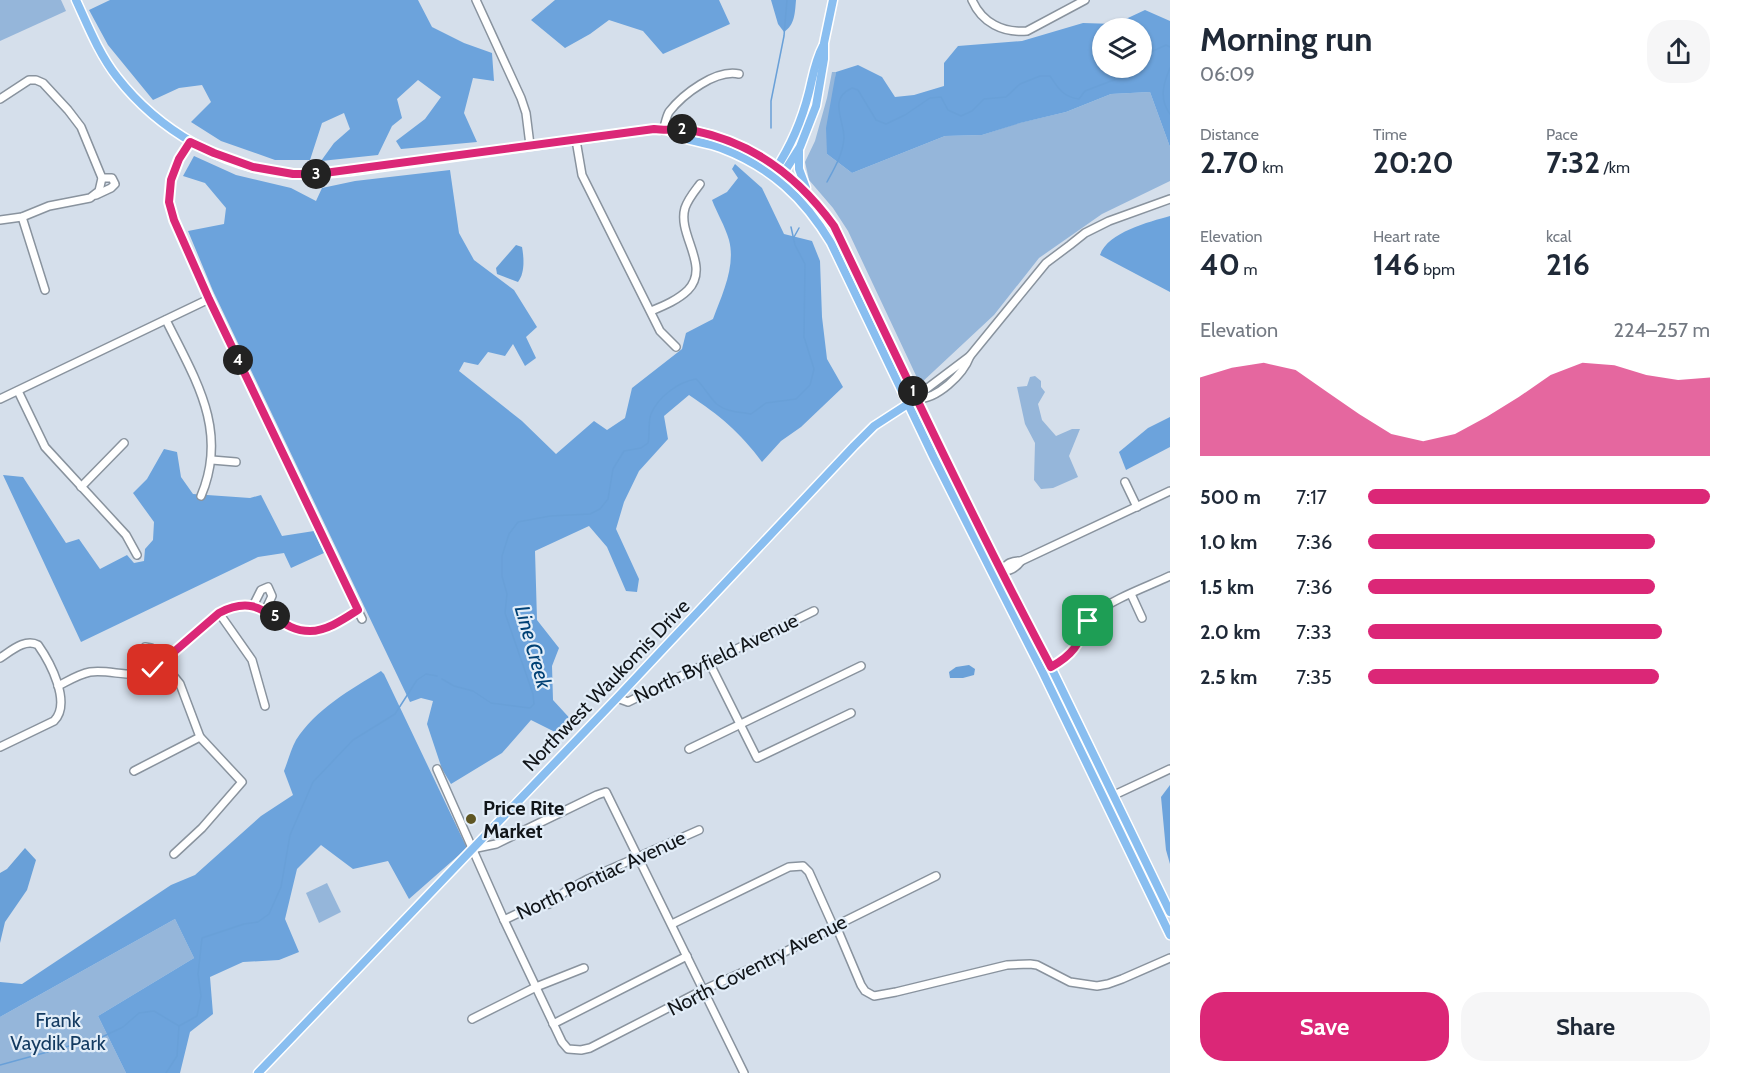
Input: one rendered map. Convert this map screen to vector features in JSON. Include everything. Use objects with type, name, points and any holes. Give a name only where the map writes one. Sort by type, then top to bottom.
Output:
[{"type":"main road","points":[[76,0],[116,76],[137,100],[190,142],[253,167],[293,174],[352,171],[637,130],[681,129],[724,139],[761,156],[818,222],[831,243],[934,458],[996,574],[1051,667],[1170,935]]},
{"type":"main road","points":[[778,173],[802,116],[824,43],[833,0]]},
{"type":"main road","points":[[808,194],[799,169],[800,147],[816,106],[824,60],[824,43]]},
{"type":"main road","points":[[778,173],[800,147]]},
{"type":"main road","points":[[778,173],[808,194],[834,226],[943,454],[1042,671],[1170,912]]},
{"type":"main road","name":"Northwest Waukomis Drive","points":[[258,1073],[874,426],[917,399]]},
{"type":"main road","points":[[934,458],[943,454]]},
{"type":"street","points":[[476,0],[526,113],[530,145]]},
{"type":"street","points":[[972,0],[977,11],[1003,29],[1027,31],[1080,1]]},
{"type":"street","points":[[666,131],[668,114],[700,85],[727,72],[739,74]]},
{"type":"street","points":[[0,99],[26,81],[34,80],[46,85],[81,127],[102,178],[96,194]]},
{"type":"street","points":[[576,140],[582,175],[663,336],[676,347]]},
{"type":"street","points":[[190,142],[174,169],[170,187],[169,202],[174,220],[209,299],[362,619]]},
{"type":"street","points":[[0,220],[22,217],[48,206],[74,202],[111,188],[115,184],[112,178],[102,178]]},
{"type":"street","points":[[651,311],[670,302],[688,289],[694,279],[696,261],[684,229],[685,209],[700,184]]},
{"type":"street","points":[[917,399],[921,393],[969,356],[1046,263],[1096,227],[1170,199]]},
{"type":"street","points":[[22,217],[45,290]]},
{"type":"street","points":[[0,399],[209,299]]},
{"type":"street","points":[[166,320],[204,400],[211,426],[212,460],[201,496]]},
{"type":"street","points":[[18,391],[45,447],[126,536],[137,555]]},
{"type":"street","points":[[81,486],[124,443]]},
{"type":"street","points":[[212,460],[236,462]]},
{"type":"street","points":[[1125,482],[1137,507]]},
{"type":"street","points":[[996,574],[1007,572],[1017,567],[1022,561],[1170,491]]},
{"type":"street","points":[[1042,671],[1073,652],[1088,621],[1095,614],[1170,576]]},
{"type":"street","points":[[253,606],[261,590],[266,586],[272,596],[265,611]]},
{"type":"street","points":[[1131,594],[1142,618]]},
{"type":"street","points":[[58,686],[89,673],[133,675],[153,670],[219,613],[230,607],[253,606],[296,629],[310,631],[332,625],[358,610]]},
{"type":"street","name":"North Byfield Avenue","points":[[617,698],[628,702],[814,611]]},
{"type":"street","points":[[219,613],[252,660],[265,706]]},
{"type":"street","points":[[0,658],[25,643],[32,642],[38,645],[58,686],[62,702],[60,714],[54,721],[0,747]]},
{"type":"street","points":[[153,670],[142,655],[141,652],[145,646],[151,648],[163,661],[180,684],[200,737],[242,782],[202,828],[174,854]]},
{"type":"street","points":[[709,662],[757,758],[851,713]]},
{"type":"street","points":[[689,749],[861,666]]},
{"type":"street","points":[[135,771],[200,737]]},
{"type":"street","points":[[437,769],[553,1024],[687,956]]},
{"type":"street","points":[[1109,797],[1170,769]]},
{"type":"street","points":[[472,849],[496,844],[606,792],[744,1073]]},
{"type":"street","name":"North Pontiac Avenue","points":[[504,920],[527,909],[549,904],[588,879],[699,830]]},
{"type":"street","points":[[672,924],[789,867],[804,866],[809,872],[835,930],[839,933],[861,985],[874,996],[1018,964],[1036,965],[1070,982],[1086,985],[1108,984],[1170,958]]},
{"type":"street","name":"North Coventry Avenue","points":[[553,1024],[568,1049],[590,1048],[703,990],[828,930],[835,930],[837,925],[936,876]]},
{"type":"street","points":[[472,1019],[536,987],[584,968]]},
{"type":"green space","points":[[0,0],[61,0],[66,11],[0,41]]},
{"type":"green space","points":[[832,72],[836,72],[827,154],[852,173],[945,136],[982,135],[1019,123],[1066,112],[1111,94],[1150,92],[1170,147],[1170,181],[1102,214],[1039,258],[994,315],[920,384],[848,231],[833,208],[809,180],[805,162],[815,141]]},
{"type":"green space","points":[[1035,376],[1041,381],[1041,387],[1045,392],[1038,404],[1042,420],[1056,436],[1072,429],[1080,429],[1069,456],[1078,477],[1053,488],[1041,489],[1034,480],[1035,443],[1025,424],[1017,387],[1027,386],[1030,377]]},
{"type":"green space","points":[[327,883],[341,912],[319,923],[306,893]]},
{"type":"green space","name":"Frank Vaydik Park","points":[[175,919],[194,958],[98,1016],[126,1073],[0,1073],[0,1017]]},
{"type":"shaded area","points":[[110,0],[418,0],[432,27],[464,43],[492,53],[494,81],[473,78],[464,113],[477,142],[401,149],[396,141],[425,119],[441,97],[418,80],[397,99],[402,118],[392,126],[378,155],[321,161],[334,143],[350,129],[344,113],[322,123],[310,160],[275,160],[221,141],[191,122],[211,102],[202,85],[179,88],[153,100],[108,45],[89,10]]},
{"type":"shaded area","points":[[555,0],[719,0],[730,24],[663,54],[643,31],[609,20],[565,48],[531,20]]},
{"type":"shaded area","points":[[771,0],[796,0],[792,22],[784,32],[778,24]]},
{"type":"shaded area","points":[[1145,10],[1170,21],[1170,147],[1150,92],[1111,94],[1066,112],[982,135],[945,136],[852,173],[827,154],[826,128],[836,72],[858,65],[882,77],[895,97],[914,95],[944,86],[944,63],[958,46],[1022,41],[1083,23],[1092,23],[1092,78],[1152,78],[1152,18],[1128,18]]},
{"type":"shaded area","points":[[194,156],[236,175],[291,188],[316,201],[322,188],[355,181],[450,170],[459,233],[474,260],[514,290],[537,327],[526,337],[536,358],[525,366],[513,344],[505,356],[488,352],[478,365],[464,362],[459,371],[522,421],[556,454],[594,421],[607,430],[625,418],[632,388],[682,349],[686,333],[713,319],[727,280],[731,250],[712,200],[727,192],[738,178],[732,169],[735,164],[762,188],[784,234],[812,241],[820,261],[822,317],[827,359],[843,387],[801,427],[781,441],[762,462],[728,425],[689,395],[664,416],[668,439],[639,471],[624,502],[616,529],[639,579],[637,592],[626,591],[607,547],[589,526],[535,551],[537,620],[559,648],[552,666],[553,700],[575,724],[561,735],[531,720],[502,753],[451,784],[442,769],[427,724],[433,701],[421,698],[410,702],[213,291],[188,231],[224,224],[226,208],[205,183],[183,176]]},
{"type":"shaded area","points":[[1170,216],[1170,292],[1100,255],[1104,247],[1120,234]]},
{"type":"shaded area","points":[[516,245],[522,247],[523,261],[523,270],[518,282],[497,274],[496,268]]},
{"type":"shaded area","points":[[1170,417],[1170,447],[1126,470],[1119,452],[1148,428]]},
{"type":"shaded area","points":[[164,449],[177,452],[181,477],[193,494],[250,498],[261,495],[282,536],[314,531],[324,553],[291,568],[284,553],[258,557],[81,642],[3,475],[23,477],[66,543],[79,539],[100,569],[127,555],[134,563],[144,561],[145,549],[153,540],[154,522],[133,493],[147,479]]},
{"type":"shaded area","points":[[969,665],[975,669],[974,675],[950,678],[949,672],[956,667]]},
{"type":"shaded area","points":[[381,671],[467,848],[409,899],[388,861],[353,869],[321,845],[297,869],[285,919],[299,952],[279,960],[243,962],[210,977],[213,1014],[190,1032],[180,1073],[126,1073],[98,1016],[194,958],[175,919],[0,1017],[0,982],[22,984],[171,885],[195,875],[261,816],[293,795],[284,771],[296,740],[323,710]]},
{"type":"shaded area","points":[[1170,785],[1170,864],[1166,850],[1161,797]]},
{"type":"shaded area","points":[[25,848],[36,860],[27,890],[5,922],[0,943],[0,873],[7,869]]},
{"type":"waterway","points":[[771,128],[771,101],[784,36],[787,0]]},
{"type":"waterway","name":"Line Creek","points":[[1152,51],[1166,45],[1170,47]]},
{"type":"waterway","name":"Line Creek","points":[[1170,68],[1163,91],[1164,103],[1170,114]]},
{"type":"waterway","name":"Line Creek","points":[[827,182],[838,161],[844,138],[839,104],[845,93],[852,88],[858,90],[876,120],[886,124],[905,115],[930,98],[941,97],[948,110],[961,116],[972,111],[984,99],[1006,97],[1020,84],[1040,76],[1050,76],[1065,94],[1079,99],[1085,91],[1119,78]]},
{"type":"waterway","name":"Line Creek","points":[[442,679],[454,686],[473,691],[491,703],[530,708],[534,704],[533,694],[505,613],[507,594],[502,576],[502,556],[509,534],[518,522],[550,516],[590,514],[600,509],[608,499],[613,469],[624,451],[641,448],[648,443],[651,414],[658,402],[669,391],[682,383],[696,379],[718,405],[725,409],[751,414],[766,403],[796,399],[810,385],[814,369],[804,337],[805,264],[795,245],[791,227]]},
{"type":"waterway","name":"Line Creek","points":[[794,237],[799,228]]},
{"type":"waterway","name":"Line Creek","points":[[0,1065],[102,1037],[123,1027],[139,1013],[154,1011],[179,1026],[197,1016],[201,996],[198,974],[202,938],[244,924],[258,922],[269,914],[281,887],[290,835],[313,782],[353,740],[395,714],[417,680],[426,674],[437,676]]},
{"type":"waterway","points":[[166,1073],[177,1056],[179,1026]]},
{"type":"place","name":"Price Rite Market","points":[[471,819]]},
{"type":"route","points":[[153,670],[219,613],[230,607],[253,606],[296,629],[310,631],[332,625],[358,610],[209,299],[174,220],[169,202],[171,180],[179,159],[190,142],[253,167],[293,174],[352,171],[654,129],[696,131],[724,139],[761,156],[784,171],[808,194],[834,226],[1000,571],[1051,667],[1073,652],[1088,621]]}]
